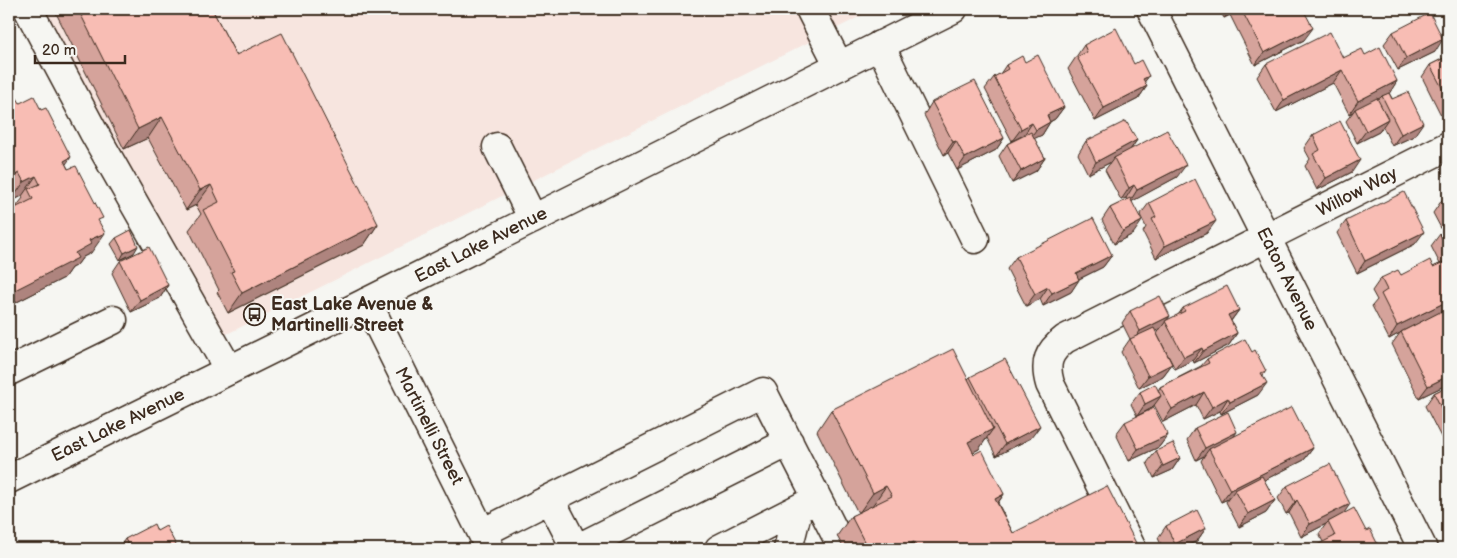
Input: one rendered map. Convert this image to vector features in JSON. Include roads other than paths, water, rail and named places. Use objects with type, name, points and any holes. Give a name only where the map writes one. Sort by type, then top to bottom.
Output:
[{"type":"main road","points":[[28,9],[92,131],[229,370]]},
{"type":"main road","points":[[810,9],[839,66]]},
{"type":"main road","name":"East Lake Avenue","points":[[9,480],[953,9]]},
{"type":"main road","name":"Eaton Avenue","points":[[1152,9],[1423,549]]},
{"type":"main road","points":[[880,45],[974,238]]},
{"type":"main road","name":"Willow Way","points":[[1132,549],[1050,384],[1047,372],[1048,359],[1054,347],[1066,338],[1448,146]]},
{"type":"main road","points":[[497,147],[533,219]]},
{"type":"main road","name":"Martinelli Street","points":[[367,302],[486,541]]},
{"type":"main road","points":[[9,371],[113,320]]},
{"type":"main road","points":[[486,541],[550,499],[764,392],[788,442],[808,504],[843,549]]},
{"type":"main road","points":[[550,499],[576,549],[788,442]]},
{"type":"main road","points":[[719,549],[808,504]]},
{"type":"main road","points":[[788,549],[808,504]]},
{"type":"place","name":"East Lake Avenue & Martinelli Street","points":[[255,314]]}]
